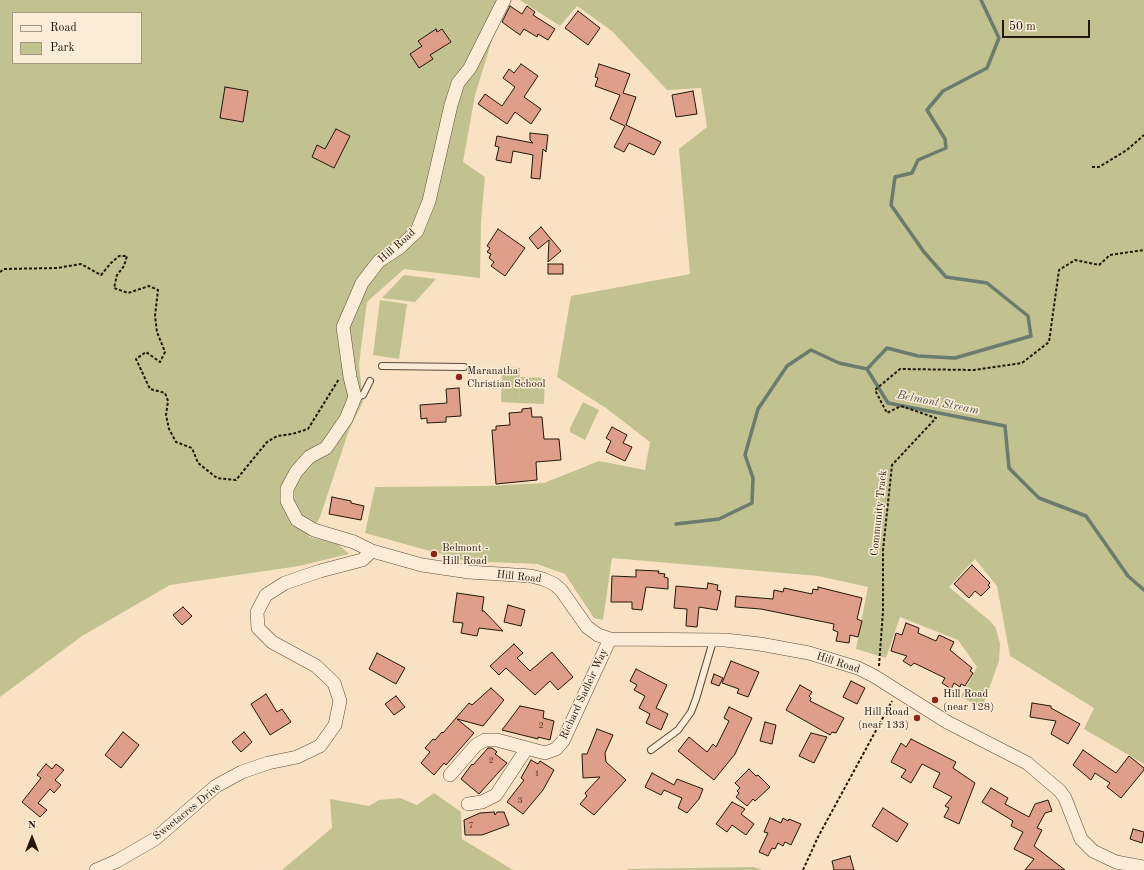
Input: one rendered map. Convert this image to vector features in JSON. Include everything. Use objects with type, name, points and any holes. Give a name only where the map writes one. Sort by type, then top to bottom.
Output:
[{"type":"street","name":"Hill Road","points":[[504,0],[470,68],[458,82],[451,105],[429,201],[416,231],[399,248],[379,261],[362,283],[343,327],[350,377],[355,397],[346,418],[326,448],[308,457],[296,472],[287,489],[287,501],[297,520],[306,526],[354,542],[372,551],[438,568],[543,579],[554,584],[561,590],[587,627],[598,635],[610,639],[754,643],[842,662],[874,676],[947,722],[1011,753],[1040,772],[1054,784],[1065,798],[1077,831],[1087,846],[1108,860],[1144,867]]},
{"type":"street","name":"Sweetacres Drive","points":[[96,870],[117,862],[155,839],[216,786],[242,772],[268,762],[297,757],[320,746],[336,725],[340,701],[334,683],[316,666],[272,642],[258,628],[257,612],[266,595],[285,582],[362,560],[372,551]]},
{"type":"street","name":"Richard Sadleir Way","points":[[450,775],[476,745],[489,733],[527,748],[548,753],[554,751],[561,744],[610,639]]},
{"type":"street","points":[[468,804],[485,802],[496,795],[527,748]]},
{"type":"lane","points":[[382,366],[464,367]]},
{"type":"lane","points":[[355,397],[363,395],[370,380]]},
{"type":"lane","points":[[651,750],[678,730],[691,712],[713,641]]},
{"type":"path","points":[[1092,167],[1099,167],[1127,150],[1144,135]]},
{"type":"path","name":"Community Track","points":[[874,676],[879,666],[883,611],[883,550],[892,465],[936,418],[901,406],[887,413],[875,390],[900,369],[974,370],[1022,363],[1049,342],[1059,270],[1075,260],[1099,265],[1110,255],[1144,250]]},
{"type":"path","points":[[0,272],[4,269],[51,268],[81,264],[102,275],[111,263],[119,256],[127,256],[124,266],[117,275],[114,288],[128,293],[149,286],[158,290],[155,316],[157,332],[165,352],[160,362],[146,352],[136,359],[142,374],[150,388],[165,393],[168,401],[166,415],[169,429],[176,442],[192,448],[198,462],[217,478],[236,480],[267,442],[277,436],[292,434],[308,429],[342,374]]},
{"type":"path","points":[[803,870],[818,837],[898,691]]},
{"type":"green space","points":[[0,0],[512,0],[497,24],[475,95],[463,162],[485,177],[481,221],[480,278],[404,269],[367,302],[359,364],[363,402],[349,430],[320,517],[309,537],[337,543],[349,554],[299,566],[170,585],[82,636],[0,697]]},
{"type":"green space","points":[[520,0],[1144,0],[1144,764],[1084,729],[1094,708],[1010,656],[997,586],[975,559],[949,587],[990,621],[996,628],[1000,644],[999,661],[982,708],[961,697],[977,667],[958,640],[900,617],[886,658],[856,649],[868,587],[818,576],[612,558],[603,620],[594,618],[565,574],[537,564],[466,561],[365,533],[375,487],[487,486],[544,483],[599,461],[645,470],[650,442],[606,408],[557,377],[571,296],[690,274],[679,149],[707,127],[701,88],[667,90],[612,31],[577,6],[560,26]]},
{"type":"green space","points":[[404,275],[436,279],[415,302],[382,298]]},
{"type":"green space","points":[[380,300],[407,304],[399,359],[373,355]]},
{"type":"green space","points":[[502,367],[520,368],[519,403],[501,402]]},
{"type":"green space","points":[[520,377],[545,378],[544,404],[519,403]]},
{"type":"green space","points":[[583,402],[599,410],[585,440],[570,432],[570,428]]},
{"type":"green space","points":[[434,793],[461,812],[462,839],[513,870],[282,870],[332,828],[330,799],[369,806],[379,800],[400,798],[417,805]]},
{"type":"green space","points":[[754,867],[762,870],[627,870],[628,869]]},
{"type":"building","points":[[510,6],[522,14],[527,6],[535,12],[533,15],[555,29],[548,40],[538,34],[537,37],[524,29],[520,35],[502,22]]},
{"type":"building","points":[[578,11],[600,28],[588,45],[565,28]]},
{"type":"building","points":[[436,29],[437,32],[442,29],[451,42],[430,55],[433,59],[419,68],[410,54],[422,46],[418,41]]},
{"type":"building","points":[[521,64],[538,76],[524,97],[541,109],[531,124],[515,112],[507,124],[478,104],[485,94],[502,106],[515,87],[503,78],[509,69],[514,73]]},
{"type":"building","points":[[599,64],[630,74],[623,93],[636,97],[626,125],[661,142],[654,155],[629,143],[624,152],[614,147],[625,126],[610,119],[620,95],[595,86],[598,78],[595,77]]},
{"type":"building","points":[[225,87],[248,91],[243,122],[220,118]]},
{"type":"building","points":[[693,91],[697,114],[676,117],[672,95]]},
{"type":"building","points":[[336,129],[350,136],[334,168],[312,157],[317,145],[325,149]]},
{"type":"building","points":[[530,133],[548,135],[546,152],[543,149],[540,179],[531,178],[533,155],[513,151],[511,163],[496,160],[499,147],[495,146],[497,136],[533,143],[530,140]]},
{"type":"building","points":[[541,227],[561,251],[548,262],[549,240],[538,249],[529,238]]},
{"type":"building","points":[[498,229],[525,248],[505,276],[491,266],[494,262],[489,258],[491,254],[487,252],[490,248],[487,246]]},
{"type":"building","points":[[548,264],[563,264],[563,274],[548,274]]},
{"type":"building","points":[[459,388],[461,416],[446,417],[446,422],[427,423],[427,418],[421,419],[420,405],[447,403],[446,389]]},
{"type":"building","points":[[531,408],[532,417],[542,417],[544,439],[559,439],[561,460],[536,462],[537,480],[496,484],[492,430],[496,430],[496,426],[510,425],[509,413],[522,412],[522,409]]},
{"type":"building","points":[[612,427],[627,435],[623,443],[632,447],[625,461],[606,452],[611,441],[606,438]]},
{"type":"building","points":[[332,497],[351,501],[351,503],[364,506],[361,520],[329,514]]},
{"type":"building","points":[[972,565],[990,583],[988,585],[990,587],[981,596],[975,591],[969,598],[954,584]]},
{"type":"building","points":[[636,570],[659,571],[658,573],[665,574],[664,577],[668,578],[668,589],[646,587],[642,610],[632,609],[632,602],[611,602],[612,576],[636,577]]},
{"type":"building","points":[[708,583],[718,585],[717,590],[721,591],[717,610],[699,607],[697,627],[686,626],[687,609],[674,608],[676,586],[707,589]]},
{"type":"building","points":[[818,587],[862,598],[857,619],[862,621],[858,637],[850,635],[849,643],[836,641],[838,632],[833,630],[834,624],[761,609],[735,607],[736,596],[773,599],[774,590],[783,592],[784,588],[812,594],[813,589],[818,590]]},
{"type":"building","points":[[457,593],[484,597],[482,611],[484,611],[503,631],[479,628],[477,636],[461,633],[463,623],[453,622]]},
{"type":"building","points":[[508,605],[525,610],[521,626],[504,622]]},
{"type":"building","points":[[183,607],[192,616],[182,625],[173,615]]},
{"type":"building","points":[[906,623],[919,628],[918,633],[936,641],[939,635],[954,642],[950,650],[972,668],[970,671],[973,673],[965,686],[961,684],[960,687],[954,683],[951,689],[942,683],[945,678],[914,663],[911,666],[903,661],[907,656],[891,651],[896,633],[902,635]]},
{"type":"building","points":[[514,644],[523,653],[517,658],[530,671],[552,652],[573,677],[558,690],[550,681],[535,695],[506,668],[499,675],[490,666]]},
{"type":"building","points":[[377,653],[405,668],[396,684],[369,669]]},
{"type":"building","points":[[731,661],[759,672],[748,697],[737,693],[739,689],[722,683]]},
{"type":"building","points":[[636,669],[667,685],[656,708],[668,714],[661,730],[646,723],[650,714],[639,708],[645,696],[634,690],[637,685],[630,681]]},
{"type":"building","points":[[714,674],[723,678],[719,686],[711,683]]},
{"type":"building","points":[[851,681],[865,688],[857,704],[843,697]]},
{"type":"building","points":[[800,685],[812,692],[809,696],[811,698],[810,701],[844,718],[836,733],[832,732],[830,735],[786,710]]},
{"type":"building","points":[[491,688],[504,700],[483,726],[457,719],[474,733],[446,765],[444,763],[434,775],[421,763],[430,752],[425,748],[433,739],[435,740],[442,732],[443,733],[469,703],[472,705]]},
{"type":"building","points":[[266,694],[277,712],[282,709],[291,722],[270,735],[251,704]]},
{"type":"building","points":[[396,696],[405,707],[394,715],[385,704]]},
{"type":"building","points":[[1032,703],[1051,706],[1051,708],[1080,724],[1068,744],[1051,734],[1056,721],[1030,717]]},
{"type":"building","points":[[520,706],[544,711],[543,718],[554,721],[550,740],[538,737],[538,739],[502,730]]},
{"type":"building","points":[[729,707],[752,718],[735,754],[714,780],[678,751],[689,737],[707,752],[713,744],[716,747],[729,721],[724,718]]},
{"type":"building","points":[[765,722],[776,725],[772,744],[760,741]]},
{"type":"building","points":[[597,729],[613,735],[605,753],[606,762],[626,780],[594,815],[580,804],[587,796],[585,793],[600,777],[583,778],[582,754],[587,754]]},
{"type":"building","points":[[123,732],[139,745],[121,768],[105,755]]},
{"type":"building","points":[[244,732],[252,742],[241,752],[232,742]]},
{"type":"building","points":[[811,733],[827,737],[814,763],[799,756]]},
{"type":"building","points":[[911,739],[956,762],[953,768],[975,783],[959,824],[944,817],[949,808],[945,806],[952,797],[933,787],[940,773],[922,764],[911,783],[901,777],[906,770],[891,762],[901,743],[906,747]]},
{"type":"building","points":[[488,748],[492,748],[497,752],[495,754],[507,763],[479,794],[461,779],[472,764],[473,765]]},
{"type":"building","points":[[1083,750],[1116,773],[1129,756],[1144,768],[1144,770],[1121,798],[1107,787],[1110,783],[1095,773],[1091,780],[1073,765]]},
{"type":"building","points":[[531,760],[538,764],[540,761],[554,770],[543,790],[523,814],[507,802],[524,780],[521,778]]},
{"type":"building","points":[[46,764],[52,769],[56,764],[64,770],[55,780],[61,785],[54,793],[50,789],[38,803],[47,810],[40,817],[22,802],[41,778],[37,775]]},
{"type":"building","points":[[749,769],[756,776],[758,775],[770,787],[755,801],[753,799],[747,806],[736,797],[739,793],[737,791],[740,788],[735,783]]},
{"type":"building","points":[[652,773],[674,785],[677,779],[703,789],[699,799],[687,813],[678,808],[682,798],[664,790],[661,795],[645,787]]},
{"type":"building","points":[[991,788],[1008,798],[1005,804],[1029,817],[1035,804],[1048,800],[1052,811],[1045,813],[1037,828],[1042,830],[1034,846],[1065,870],[1025,870],[1034,859],[1014,849],[1023,832],[1011,826],[1013,821],[982,802]]},
{"type":"building","points":[[732,802],[745,809],[741,814],[754,824],[746,835],[732,825],[727,832],[716,824]]},
{"type":"building","points":[[883,808],[908,824],[897,842],[872,826]]},
{"type":"building","points":[[494,812],[495,815],[497,812],[504,812],[509,825],[482,835],[465,835],[464,820],[480,813]]},
{"type":"building","points":[[770,818],[781,823],[783,818],[788,821],[789,819],[801,824],[791,845],[785,842],[783,846],[778,843],[775,849],[772,848],[768,856],[759,852],[768,833],[764,832]]},
{"type":"building","points":[[1133,829],[1144,832],[1142,843],[1130,839]]},
{"type":"building","points":[[850,856],[854,870],[834,870],[832,861]]},
{"type":"waterway","name":"Belmont Stream","points":[[981,0],[999,38],[987,68],[943,91],[927,110],[945,139],[946,148],[918,160],[912,173],[895,177],[891,205],[924,252],[946,277],[987,283],[1028,316],[1031,336],[955,358],[918,356],[887,348],[867,369],[888,403],[1005,426],[1009,468],[1039,498],[1086,516],[1128,576],[1144,590]]},
{"type":"waterway","points":[[676,524],[719,519],[752,503],[753,478],[745,455],[758,409],[787,366],[811,350],[839,363],[867,369]]},
{"type":"place","name":"Maranatha Christian School","points":[[459,377]]},
{"type":"place","name":"Belmont - Hill Road","points":[[434,554]]},
{"type":"place","name":"Hill Road (near 128)","points":[[935,700]]},
{"type":"place","name":"Hill Road (near 133)","points":[[917,718]]}]
